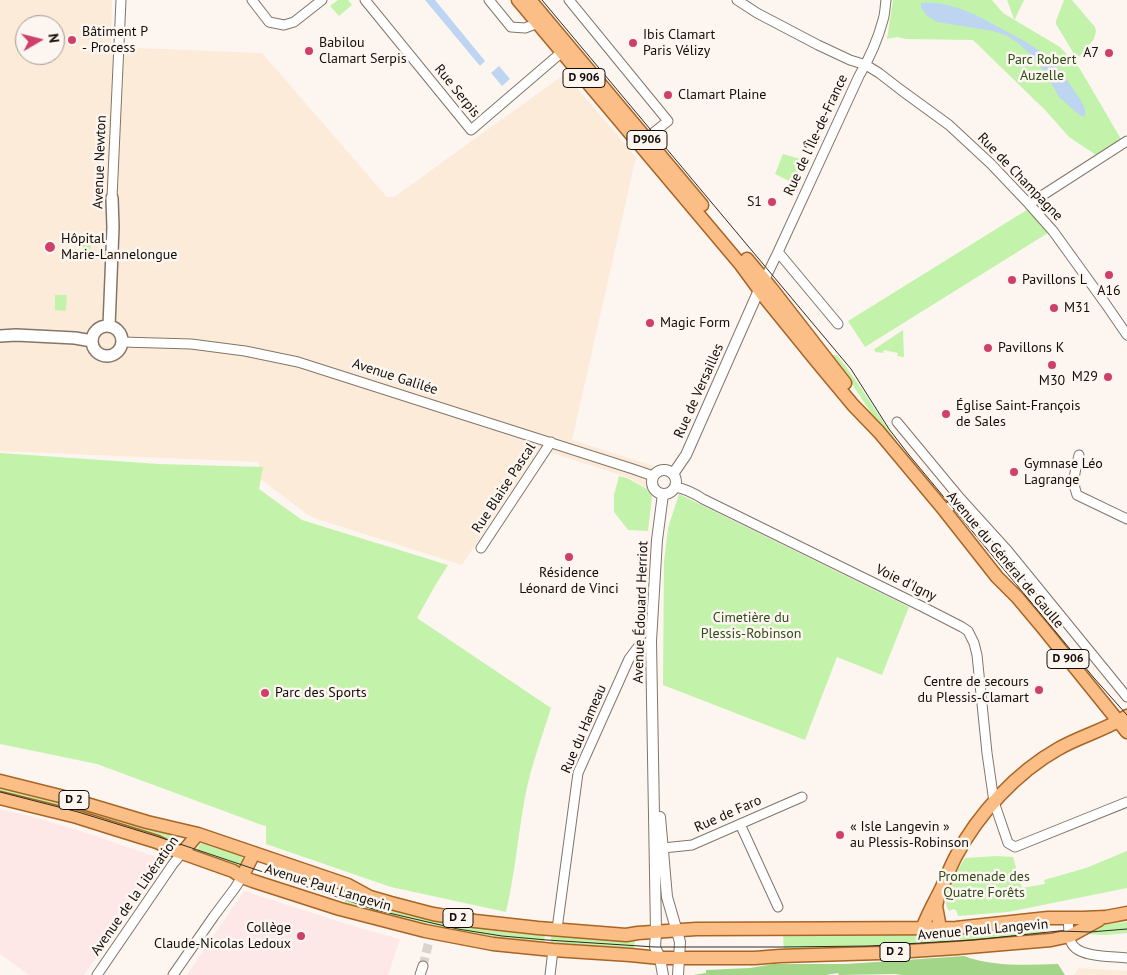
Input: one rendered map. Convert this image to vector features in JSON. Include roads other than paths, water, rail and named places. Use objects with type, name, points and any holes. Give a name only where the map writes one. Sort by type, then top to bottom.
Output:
[{"type":"main road","name":"Avenue du Général de Gaulle","points":[[518,0],[562,52],[643,141]]},
{"type":"main road","name":"Avenue du Général de Gaulle","points":[[530,0],[741,265],[762,285],[853,405],[879,432],[994,573],[1122,719],[1127,732]]},
{"type":"main road","name":"Avenue Newton","points":[[109,326],[112,198]]},
{"type":"main road","points":[[109,326],[120,333],[122,342],[116,353],[107,356],[95,350],[92,341],[95,331],[109,326]]},
{"type":"main road","points":[[0,336],[75,338],[92,341]]},
{"type":"main road","points":[[922,929],[957,855],[978,821],[994,802],[1030,768],[1058,748],[1122,719]]},
{"type":"main road","name":"Avenue Paul Langevin","points":[[0,781],[60,796],[147,822],[198,834],[348,886],[370,897],[434,914],[483,922],[626,934],[696,929],[956,928],[1048,918],[1083,918],[1127,913]]},
{"type":"main road","name":"Avenue Paul Langevin","points":[[0,798],[108,826],[157,842],[233,871],[242,877],[430,936],[493,944],[660,958],[755,958],[880,953],[1051,940],[1070,936],[1106,916]]},
{"type":"main road","name":"Avenue de la Libération","points":[[182,853],[198,834]]},
{"type":"main road","points":[[242,877],[254,852]]},
{"type":"main road","points":[[939,892],[936,906],[940,928]]},
{"type":"street","name":"Avenue Newton","points":[[112,198],[122,0]]},
{"type":"street","points":[[252,0],[269,22],[284,25],[294,22],[322,0]]},
{"type":"street","name":"Rue Serpis","points":[[365,0],[471,130],[562,52]]},
{"type":"street","points":[[489,0],[511,27],[525,28],[538,24]]},
{"type":"street","points":[[569,0],[668,121],[643,141]]},
{"type":"street","name":"Rue de Champagne","points":[[737,0],[757,13],[818,45],[879,72],[949,125],[991,164],[1053,232],[1127,336]]},
{"type":"street","name":"Rue de l'Île-de-France","points":[[762,285],[859,76],[866,65],[884,20],[886,0]]},
{"type":"street","points":[[1029,204],[1127,141]]},
{"type":"street","points":[[778,252],[838,324]]},
{"type":"street","name":"Rue de Versailles","points":[[673,474],[686,455],[762,285]]},
{"type":"street","name":"Avenue Galilée","points":[[122,342],[191,344],[245,351],[298,362],[653,476]]},
{"type":"street","name":"Avenue du Général de Gaulle","points":[[897,422],[1008,552],[1127,697]]},
{"type":"street","name":"Rue Blaise Pascal","points":[[481,548],[551,442]]},
{"type":"street","points":[[1079,455],[1074,478],[1074,487],[1077,495],[1127,519]]},
{"type":"street","points":[[666,470],[673,474],[676,480],[675,487],[670,492],[659,494],[653,488],[653,476],[655,473],[666,470]]},
{"type":"street","name":"Voie d'Igny","points":[[675,487],[695,493],[703,499],[968,631],[977,655],[994,802],[1008,843],[1015,848],[1127,802]]},
{"type":"street","name":"Avenue Édouard Herriot","points":[[656,932],[651,641],[657,540],[663,494]]},
{"type":"street","points":[[945,511],[960,498]]},
{"type":"street","name":"Rue du Hameau","points":[[556,929],[578,773],[629,659],[638,647],[651,641]]},
{"type":"street","name":"Avenue Édouard Herriot","points":[[652,731],[667,897],[676,931]]},
{"type":"street","name":"Rue de Faro","points":[[663,848],[692,846],[802,797]]},
{"type":"street","name":"Avenue Édouard Herriot","points":[[654,803],[658,838],[663,848]]},
{"type":"street","points":[[740,824],[778,908]]},
{"type":"street","name":"Avenue de la Libération","points":[[97,975],[172,864],[182,853]]},
{"type":"street","points":[[173,975],[242,877]]},
{"type":"street","points":[[1068,918],[1071,942],[1079,952],[1127,958]]},
{"type":"street","points":[[676,931],[680,942],[678,975]]},
{"type":"street","points":[[656,932],[655,947],[660,958],[663,975]]},
{"type":"street","points":[[550,975],[553,950]]},
{"type":"water","points":[[425,0],[435,0],[485,61],[480,66]]},
{"type":"water","points":[[921,3],[945,4],[968,12],[1025,41],[1046,56],[1062,73],[1083,104],[1085,116],[1081,116],[1059,97],[1045,72],[1018,43],[1007,36],[993,31],[937,22],[927,16],[921,7]]},
{"type":"water","points":[[499,66],[510,79],[502,86],[491,73]]},
{"type":"tunnel","points":[[423,966],[429,941]]},
{"type":"tram line","points":[[542,0],[851,369],[889,429],[909,455],[1094,678],[1127,715]]},
{"type":"tram line","points":[[0,792],[78,812],[156,836],[376,910],[458,929],[502,936],[655,947],[781,947],[869,946],[973,940],[1059,931],[1090,932],[1127,929]]},
{"type":"place","name":"Bâtiment P - Process","points":[[72,40]]},
{"type":"place","name":"Ibis Clamart Paris Vélizy","points":[[633,43]]},
{"type":"place","name":"Babilou Clamart Serpis","points":[[309,51]]},
{"type":"place","name":"A7","points":[[1109,53]]},
{"type":"place","name":"Clamart Plaine","points":[[668,95]]},
{"type":"place","name":"S1","points":[[772,202]]},
{"type":"place","name":"Hôpital Marie-Lannelongue","points":[[50,247]]},
{"type":"place","name":"A16","points":[[1109,275]]},
{"type":"place","name":"Pavillons L","points":[[1012,280]]},
{"type":"place","name":"M31","points":[[1054,308]]},
{"type":"place","name":"Magic Form","points":[[650,323]]},
{"type":"place","name":"Pavillons K","points":[[988,348]]},
{"type":"place","name":"M30","points":[[1052,365]]},
{"type":"place","name":"M29","points":[[1108,377]]},
{"type":"place","name":"Église Saint-François de Sales","points":[[946,414]]},
{"type":"place","name":"Gymnase Léo Lagrange","points":[[1014,472]]},
{"type":"place","name":"Résidence Léonard de Vinci","points":[[569,557]]},
{"type":"place","name":"Centre de secours du Plessis-Clamart","points":[[1039,690]]},
{"type":"place","name":"Parc des Sports","points":[[265,693]]},
{"type":"place","name":"« Isle Langevin » au Plessis-Robinson","points":[[840,835]]},
{"type":"place","name":"Collège Claude-Nicolas Ledoux","points":[[301,936]]},
{"type":"park label","name":"Parc Robert Auzelle","points":[[1042,68]]},
{"type":"park label","name":"Cimetière du Plessis-Robinson","points":[[751,626]]},
{"type":"park label","name":"Promenade des Quatre Forêts","points":[[984,886]]}]
